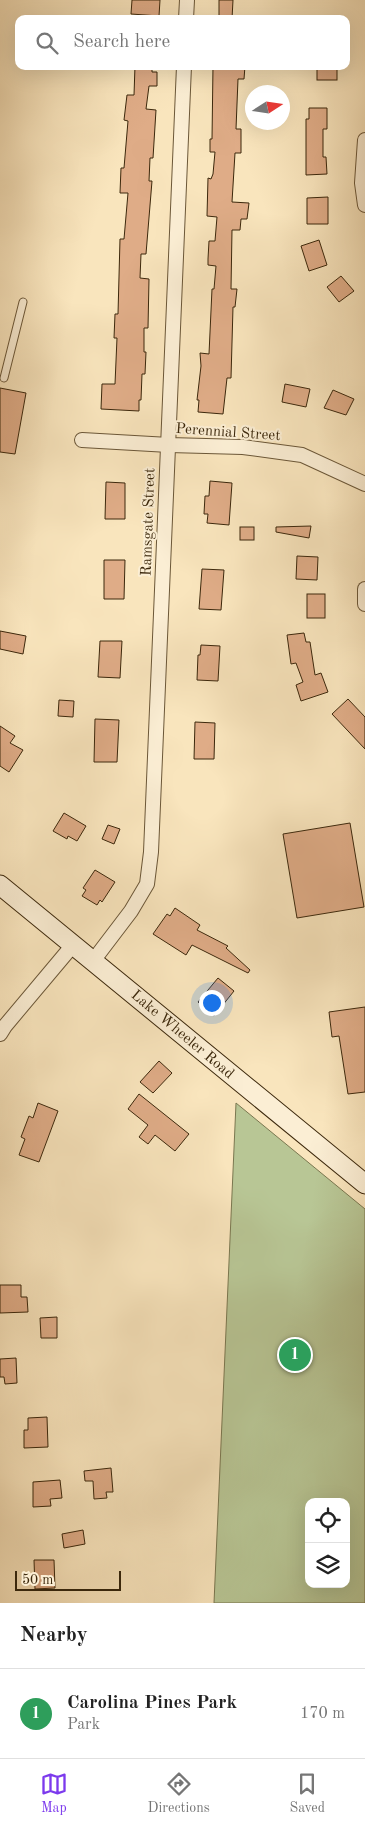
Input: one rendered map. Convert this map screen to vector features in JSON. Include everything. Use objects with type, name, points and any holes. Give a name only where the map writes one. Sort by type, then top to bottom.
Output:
[{"type":"main road","name":"Lake Wheeler Road","points":[[0,885],[365,1184]]},
{"type":"street","points":[[186,15],[187,0]]},
{"type":"street","name":"Ramsgate Street","points":[[92,961],[131,911],[147,884],[154,818],[184,70]]},
{"type":"street","points":[[365,140],[362,183],[365,205]]},
{"type":"street","name":"Perennial Street","points":[[82,440],[169,446],[243,447],[302,455],[365,484]]},
{"type":"street","points":[[365,589],[365,604]]},
{"type":"street","points":[[0,1034],[73,945]]},
{"type":"lane","points":[[4,378],[22,302]]},
{"type":"green space","points":[[236,1103],[365,1209],[365,1603],[214,1603]]},
{"type":"building","points":[[132,0],[160,0],[159,15],[131,14]]},
{"type":"building","points":[[219,0],[233,0],[232,15],[219,15]]},
{"type":"building","points":[[135,70],[152,70],[152,72],[157,72],[157,86],[149,86],[146,109],[156,110],[153,158],[150,158],[149,181],[152,181],[146,254],[141,254],[140,278],[149,279],[148,328],[144,328],[145,374],[142,374],[139,411],[101,409],[102,384],[115,384],[117,338],[114,338],[115,314],[118,314],[120,239],[124,239],[128,193],[120,193],[121,168],[124,168],[128,121],[124,120],[127,95],[134,95]]},
{"type":"building","points":[[213,70],[245,70],[244,79],[238,79],[236,129],[241,129],[241,153],[235,153],[232,202],[249,203],[247,219],[241,219],[240,230],[232,230],[231,289],[237,289],[235,307],[233,307],[231,378],[227,378],[223,414],[198,412],[199,400],[197,400],[201,366],[200,353],[209,354],[212,289],[214,289],[216,266],[208,265],[209,241],[215,241],[217,217],[207,216],[208,178],[211,179],[213,174],[215,152],[210,152],[210,139],[212,139]]},
{"type":"building","points":[[317,70],[337,70],[337,80],[317,80]]},
{"type":"building","points":[[309,108],[327,108],[327,129],[323,129],[323,157],[326,157],[327,174],[306,175],[306,119],[309,119]]},
{"type":"building","points":[[328,197],[328,224],[307,224],[307,198]]},
{"type":"building","points":[[319,240],[327,265],[309,271],[301,246]]},
{"type":"building","points":[[341,276],[354,291],[339,302],[327,287]]},
{"type":"building","points":[[285,384],[310,389],[306,407],[282,402]]},
{"type":"building","points":[[0,388],[26,393],[15,454],[0,452]]},
{"type":"building","points":[[333,390],[354,399],[346,415],[324,408]]},
{"type":"building","points":[[210,481],[232,483],[229,525],[207,523],[208,514],[204,514],[205,496],[209,496]]},
{"type":"building","points":[[106,482],[125,483],[125,519],[105,519]]},
{"type":"building","points":[[311,526],[309,538],[276,532],[276,527]]},
{"type":"building","points":[[240,527],[254,527],[254,540],[240,540]]},
{"type":"building","points":[[297,556],[318,557],[317,580],[296,579]]},
{"type":"building","points":[[104,560],[125,560],[124,599],[104,599]]},
{"type":"building","points":[[202,569],[224,570],[221,610],[199,609]]},
{"type":"building","points":[[307,594],[325,594],[325,618],[307,618]]},
{"type":"building","points":[[0,631],[26,636],[23,654],[0,649]]},
{"type":"building","points":[[304,633],[306,642],[310,642],[315,675],[321,673],[328,692],[301,701],[296,685],[303,682],[296,663],[291,664],[287,635]]},
{"type":"building","points":[[100,641],[122,641],[120,678],[98,677]]},
{"type":"building","points":[[201,645],[220,646],[218,681],[197,680],[198,655],[200,655]]},
{"type":"building","points":[[348,699],[365,717],[365,749],[332,714]]},
{"type":"building","points":[[59,700],[74,701],[73,717],[58,716]]},
{"type":"building","points":[[95,719],[119,720],[117,762],[94,762]]},
{"type":"building","points":[[195,722],[215,723],[214,759],[194,759]]},
{"type":"building","points":[[0,726],[15,736],[10,743],[23,750],[9,772],[0,766]]},
{"type":"building","points":[[64,813],[86,826],[77,841],[68,836],[67,839],[53,831]]},
{"type":"building","points":[[350,823],[364,907],[297,918],[283,834]]},
{"type":"building","points":[[108,825],[120,829],[114,844],[102,839]]},
{"type":"building","points":[[95,870],[115,882],[102,902],[100,900],[97,905],[82,896],[86,890],[83,888]]},
{"type":"building","points":[[175,908],[200,925],[197,930],[228,946],[226,948],[250,970],[248,973],[192,945],[186,955],[153,934],[167,914],[170,916]]},
{"type":"building","points":[[218,978],[234,991],[214,1016],[198,1002]]},
{"type":"building","points":[[365,1007],[365,1092],[348,1094],[339,1036],[332,1037],[329,1012]]},
{"type":"building","points":[[159,1061],[172,1073],[153,1093],[140,1082]]},
{"type":"building","points":[[139,1094],[189,1134],[175,1151],[155,1135],[148,1144],[139,1137],[148,1125],[128,1109]]},
{"type":"building","points":[[38,1103],[58,1111],[39,1162],[19,1155],[25,1139],[21,1137],[29,1116],[33,1118]]},
{"type":"building","points":[[0,1285],[21,1285],[21,1297],[27,1297],[28,1312],[0,1313]]},
{"type":"building","points":[[57,1317],[57,1338],[41,1338],[40,1318]]},
{"type":"building","points":[[16,1358],[17,1383],[5,1384],[4,1377],[0,1377],[0,1359]]},
{"type":"building","points":[[47,1417],[48,1447],[24,1448],[24,1430],[28,1430],[28,1418]]},
{"type":"building","points":[[111,1468],[113,1492],[106,1492],[107,1498],[94,1499],[93,1481],[85,1481],[84,1471]]},
{"type":"building","points":[[60,1480],[62,1498],[50,1499],[51,1506],[33,1507],[33,1482]]},
{"type":"building","points":[[83,1530],[85,1544],[64,1548],[62,1534]]},
{"type":"building","points":[[34,1560],[54,1560],[55,1588],[35,1589]]},
{"type":"place","name":"Carolina Pines Park","points":[[295,1355]]}]
